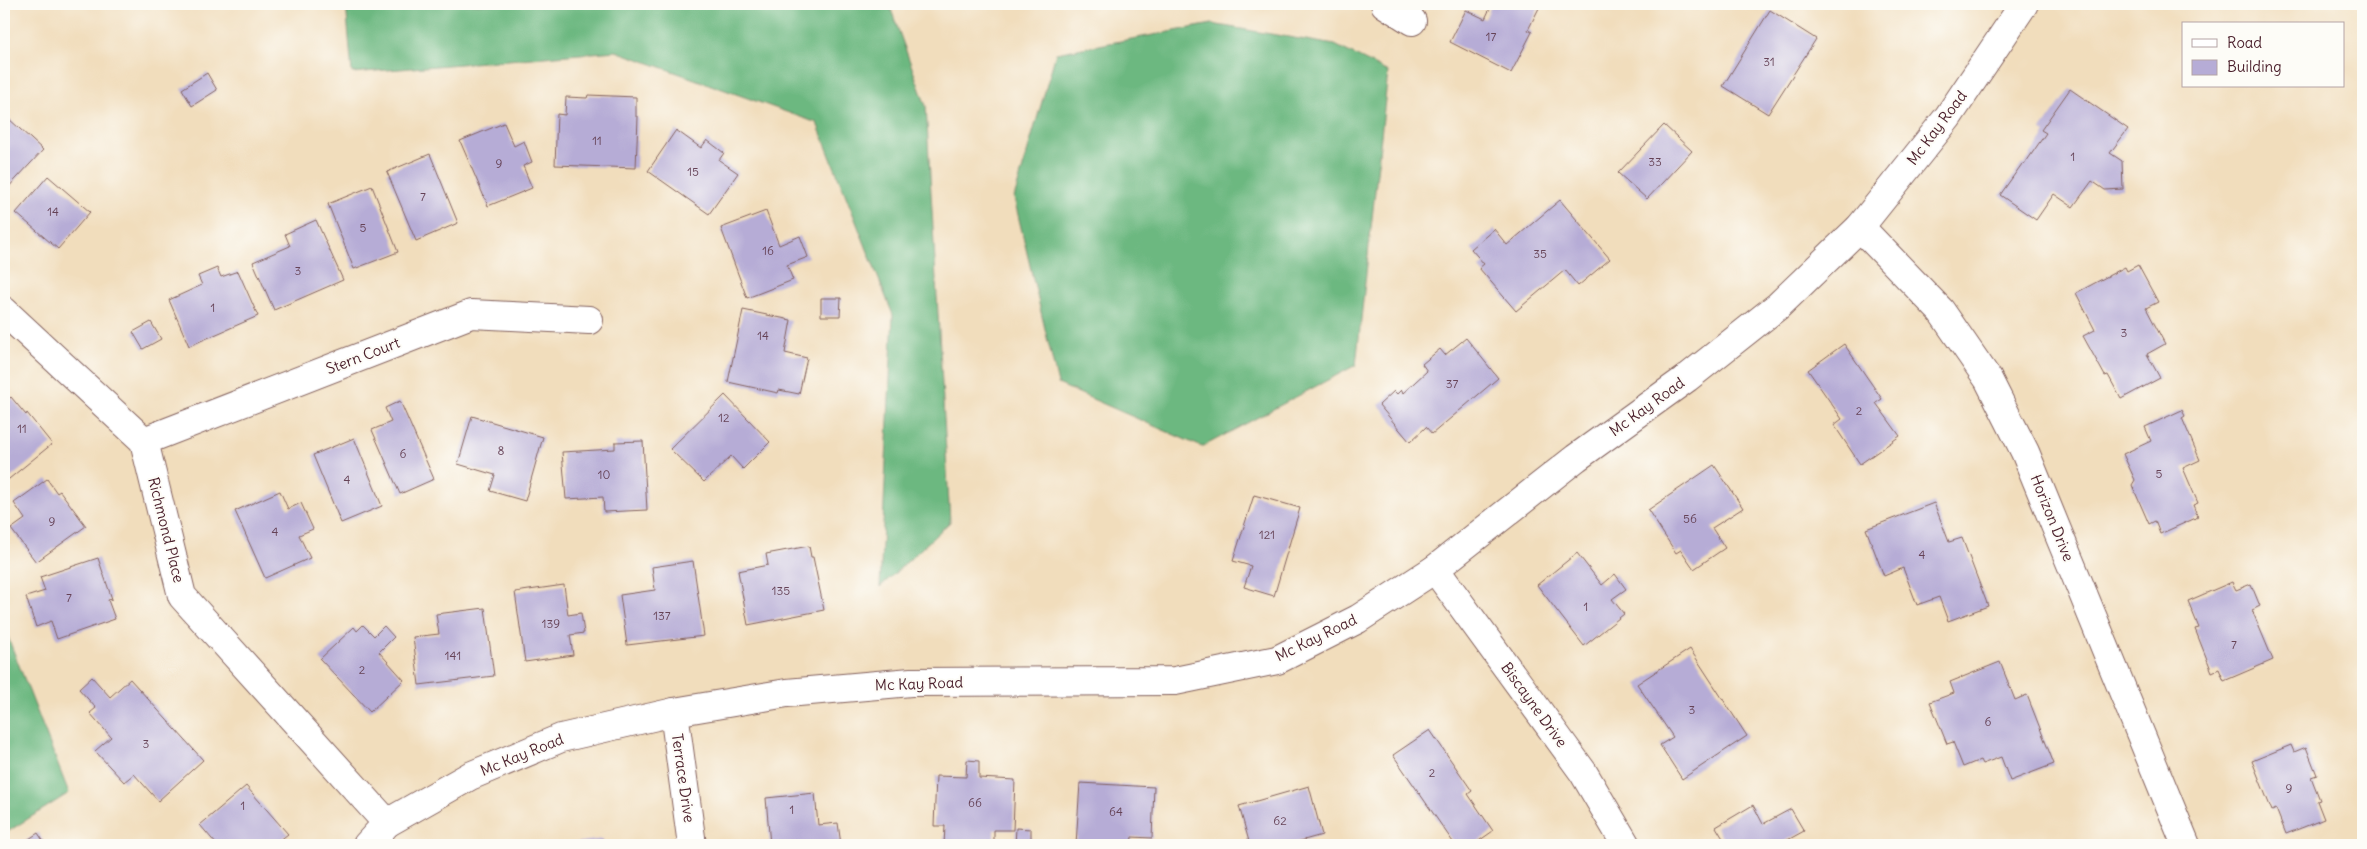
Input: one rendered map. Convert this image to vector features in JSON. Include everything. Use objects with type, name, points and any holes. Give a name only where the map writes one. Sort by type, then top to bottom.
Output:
[{"type":"street","points":[[1385,4],[1412,21]]},
{"type":"street","name":"Mc Kay Road","points":[[367,845],[387,823],[470,776],[561,738],[674,712],[787,693],[912,682],[1175,681],[1277,660],[1358,618],[1435,569],[1576,458],[1687,378],[1778,306],[1860,227],[1948,117],[2024,4]]},
{"type":"street","name":"Horizon Drive","points":[[1860,227],[1941,311],[1988,379],[2026,452],[2186,845]]},
{"type":"street","points":[[4,311],[144,441]]},
{"type":"street","name":"Stern Court","points":[[144,441],[471,314],[589,320]]},
{"type":"street","name":"Richmond Place","points":[[144,441],[182,596],[387,823]]},
{"type":"street","name":"Biscayne Drive","points":[[1435,569],[1583,772],[1626,845]]},
{"type":"street","name":"Terrace Drive","points":[[674,712],[692,845]]},
{"type":"green space","points":[[346,4],[889,4],[926,106],[950,522],[880,587],[893,315],[817,123],[616,51],[352,73]]},
{"type":"green space","points":[[1212,24],[1335,45],[1388,72],[1356,365],[1202,447],[1058,384],[1014,198],[1056,53]]},
{"type":"green space","points":[[4,627],[69,793],[4,834]]},
{"type":"building","points":[[1492,4],[1541,4],[1528,30],[1532,32],[1511,73],[1450,42],[1466,10],[1485,19]]},
{"type":"building","points":[[1770,10],[1816,39],[1768,114],[1723,86]]},
{"type":"building","points":[[207,73],[217,90],[192,106],[182,89]]},
{"type":"building","points":[[2070,89],[2128,129],[2110,153],[2122,161],[2123,189],[2105,190],[2092,181],[2073,207],[2054,194],[2036,220],[2000,195],[2046,133],[2041,130]]},
{"type":"building","points":[[588,95],[636,97],[636,117],[638,117],[636,168],[555,165],[557,114],[565,115],[566,97],[587,98]]},
{"type":"building","points":[[8,118],[43,150],[4,192],[4,123]]},
{"type":"building","points":[[504,123],[514,146],[524,141],[532,162],[523,166],[532,188],[488,206],[460,141]]},
{"type":"building","points":[[1664,125],[1692,151],[1647,199],[1618,173]]},
{"type":"building","points":[[676,130],[701,148],[707,140],[724,153],[719,160],[738,173],[709,214],[648,171]]},
{"type":"building","points":[[430,154],[458,223],[416,241],[387,172]]},
{"type":"building","points":[[48,176],[90,212],[58,249],[16,213]]},
{"type":"building","points":[[372,186],[398,252],[354,269],[328,204]]},
{"type":"building","points":[[1560,200],[1610,259],[1578,286],[1565,270],[1516,311],[1479,268],[1484,264],[1471,249],[1494,229],[1507,245]]},
{"type":"building","points":[[766,211],[779,245],[800,236],[808,257],[787,265],[793,280],[747,298],[721,228]]},
{"type":"building","points":[[316,220],[343,280],[274,310],[253,262],[290,246],[285,234]]},
{"type":"building","points":[[2138,265],[2158,302],[2146,308],[2165,344],[2147,354],[2160,378],[2121,399],[2108,375],[2105,376],[2083,336],[2095,330],[2076,293],[2125,267],[2127,271]]},
{"type":"building","points":[[217,268],[221,277],[238,271],[258,316],[189,346],[169,300],[202,285],[198,276]]},
{"type":"building","points":[[821,298],[841,298],[840,316],[821,316]]},
{"type":"building","points":[[743,310],[791,320],[785,353],[807,358],[799,394],[779,390],[778,393],[728,382]]},
{"type":"building","points":[[151,322],[161,339],[143,349],[133,332]]},
{"type":"building","points":[[1466,338],[1498,378],[1432,434],[1426,427],[1410,442],[1379,405],[1394,391],[1397,394],[1401,390],[1403,393],[1427,371],[1422,364],[1440,349],[1445,355]]},
{"type":"building","points":[[1844,344],[1882,399],[1876,403],[1900,436],[1860,464],[1834,425],[1842,419],[1808,370]]},
{"type":"building","points":[[725,395],[770,442],[743,469],[731,456],[704,482],[670,449]]},
{"type":"building","points":[[11,397],[26,415],[27,413],[52,444],[4,483],[4,403]]},
{"type":"building","points":[[400,401],[434,479],[400,494],[372,430],[391,422],[385,408]]},
{"type":"building","points":[[2182,410],[2185,416],[2182,418],[2200,460],[2183,468],[2198,503],[2193,505],[2198,517],[2160,534],[2155,521],[2149,524],[2132,485],[2135,480],[2123,454],[2151,441],[2145,427]]},
{"type":"building","points":[[472,416],[543,437],[525,501],[490,491],[495,475],[458,464]]},
{"type":"building","points":[[354,438],[382,506],[341,523],[313,455]]},
{"type":"building","points":[[643,441],[647,510],[604,512],[603,497],[566,499],[562,452],[615,449],[615,442]]},
{"type":"building","points":[[1714,465],[1743,508],[1712,528],[1725,548],[1694,569],[1681,550],[1676,553],[1648,510]]},
{"type":"building","points":[[47,479],[57,493],[60,491],[86,526],[36,562],[11,529],[25,519],[14,503]]},
{"type":"building","points":[[280,491],[288,509],[301,503],[313,529],[299,535],[310,558],[265,578],[235,511]]},
{"type":"building","points":[[1254,495],[1300,508],[1274,596],[1244,587],[1251,566],[1233,561]]},
{"type":"building","points":[[1934,503],[1949,542],[1962,538],[1988,606],[1948,621],[1939,597],[1917,605],[1903,568],[1884,576],[1866,529]]},
{"type":"building","points":[[809,546],[824,610],[748,625],[738,571],[768,565],[766,554]]},
{"type":"building","points":[[1577,553],[1602,585],[1615,574],[1626,589],[1612,599],[1624,614],[1584,646],[1537,585]]},
{"type":"building","points":[[98,558],[112,599],[108,600],[115,619],[57,639],[51,621],[36,627],[26,597],[45,591],[40,577]]},
{"type":"building","points":[[693,561],[704,636],[627,645],[620,595],[655,590],[652,567]]},
{"type":"building","points":[[2232,582],[2236,590],[2251,584],[2260,606],[2252,610],[2273,660],[2224,681],[2219,669],[2212,672],[2195,629],[2199,628],[2188,601]]},
{"type":"building","points":[[564,585],[568,615],[581,613],[584,633],[570,635],[573,655],[525,662],[515,592]]},
{"type":"building","points":[[485,608],[494,676],[419,685],[413,637],[439,634],[436,614]]},
{"type":"building","points":[[363,625],[374,636],[384,626],[394,637],[379,652],[404,680],[370,712],[320,659],[354,627],[357,631]]},
{"type":"building","points":[[1690,649],[1747,736],[1682,779],[1660,745],[1673,737],[1637,684]]},
{"type":"building","points":[[2000,662],[2015,700],[2027,695],[2054,764],[2010,781],[2001,757],[1982,764],[1980,760],[1963,767],[1953,742],[1947,744],[1930,702],[1954,693],[1950,682]]},
{"type":"building","points":[[92,677],[110,697],[130,679],[203,760],[158,801],[134,774],[124,782],[95,751],[111,737],[90,713],[96,708],[79,689]]},
{"type":"building","points":[[1430,730],[1472,791],[1468,794],[1493,831],[1473,845],[1455,845],[1393,755]]},
{"type":"building","points":[[2291,745],[2294,752],[2306,747],[2317,775],[2311,777],[2320,800],[2317,801],[2324,819],[2286,834],[2276,809],[2272,811],[2252,761]]},
{"type":"building","points":[[967,760],[979,761],[979,778],[1015,780],[1013,830],[994,830],[994,845],[944,845],[945,826],[934,826],[936,776],[966,777]]},
{"type":"building","points":[[1080,783],[1154,787],[1152,838],[1132,837],[1131,845],[1076,845]]},
{"type":"building","points":[[246,786],[288,834],[274,845],[217,845],[200,825]]},
{"type":"building","points":[[1309,786],[1322,835],[1286,845],[1250,845],[1239,806]]},
{"type":"building","points":[[815,793],[818,825],[838,823],[841,845],[770,845],[766,798]]},
{"type":"building","points":[[1753,805],[1763,824],[1791,809],[1804,831],[1784,842],[1786,845],[1727,845],[1716,827]]},
{"type":"building","points":[[1016,828],[1031,829],[1031,845],[1015,845]]},
{"type":"building","points":[[38,833],[46,845],[20,845]]},
{"type":"building","points":[[603,839],[603,845],[566,845],[566,844]]},
{"type":"building","points":[[2077,839],[2079,845],[2063,845]]}]
